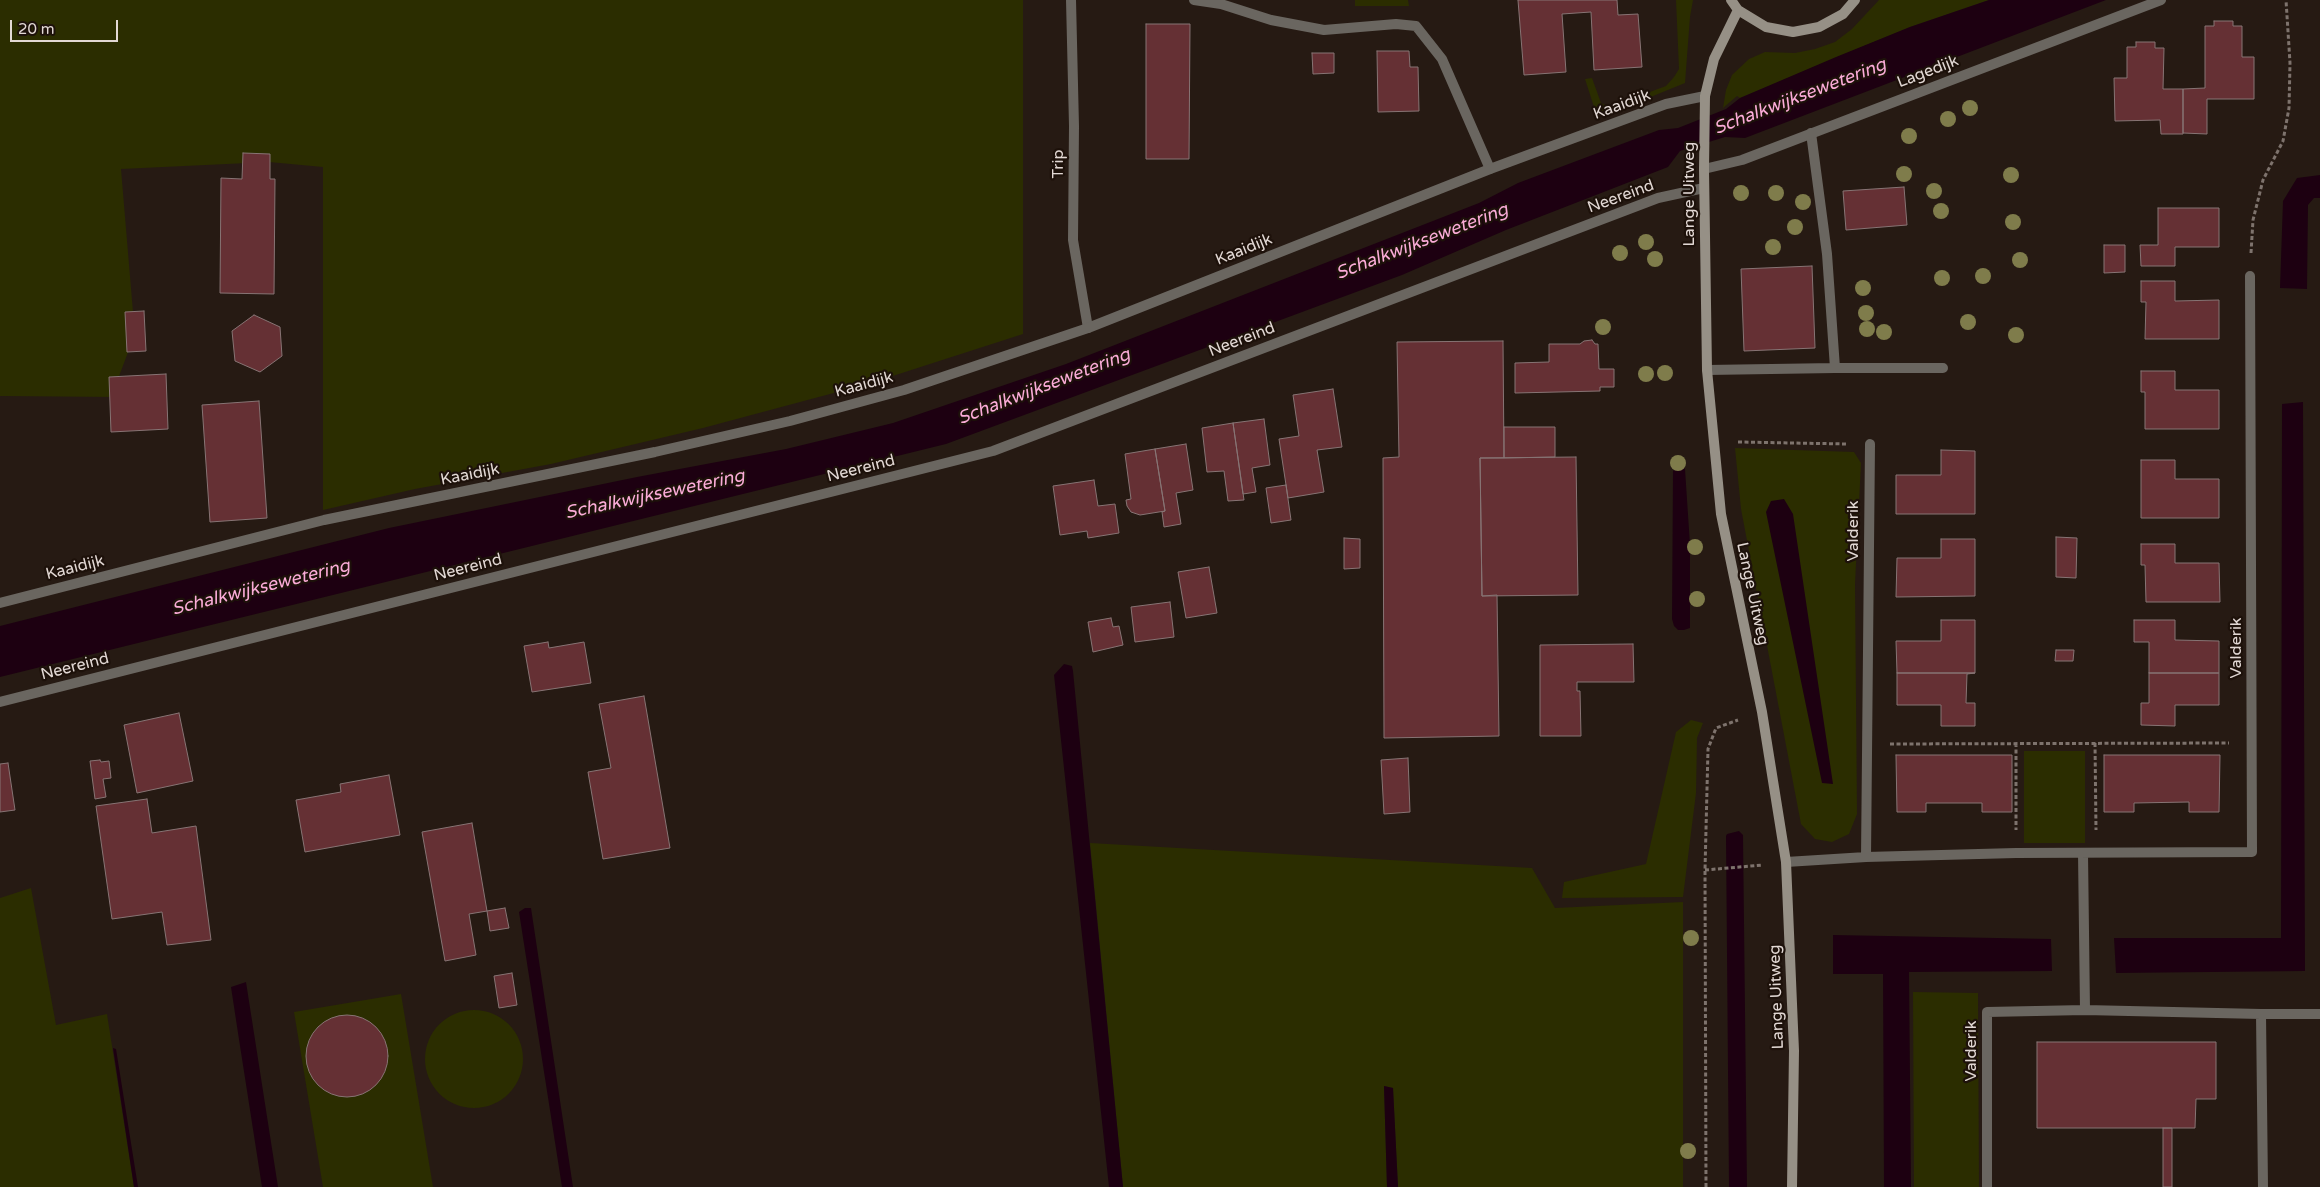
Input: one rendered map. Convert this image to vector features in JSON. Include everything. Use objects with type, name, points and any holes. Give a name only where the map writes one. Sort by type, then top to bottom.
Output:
[{"type":"street","name":"Trip","points":[[1071,0],[1074,240],[1088,328]]},
{"type":"street","points":[[1194,0],[1221,4],[1271,20],[1324,30],[1396,24],[1416,26],[1442,59],[1490,169]]},
{"type":"street","points":[[1731,0],[1738,10],[1766,27],[1793,32],[1819,27],[1843,14],[1855,0]]},
{"type":"street","name":"Lagedijk","points":[[1704,169],[1742,160],[1811,132],[2161,0]]},
{"type":"street","name":"Lange Uitweg","points":[[1738,10],[1714,59],[1705,96],[1704,188],[1707,370],[1721,514],[1762,712],[1786,862],[1794,1051],[1792,1187]]},
{"type":"street","name":"Kaaidijk","points":[[0,603],[324,520],[646,454],[790,421],[904,390],[1088,328],[1490,169],[1666,104],[1705,96]]},
{"type":"street","points":[[1811,132],[1827,254],[1835,368]]},
{"type":"street","name":"Neereind","points":[[0,702],[994,451],[1658,198],[1704,188]]},
{"type":"street","name":"Valderik","points":[[1786,862],[1866,857],[2016,853],[2252,852],[2250,276]]},
{"type":"street","points":[[1707,370],[1943,368]]},
{"type":"street","name":"Valderik","points":[[1866,857],[1870,444]]},
{"type":"street","points":[[2083,853],[2085,1010]]},
{"type":"street","name":"Valderik","points":[[1987,1187],[1987,1012],[2085,1010],[2320,1014]]},
{"type":"street","points":[[2261,1014],[2263,1187]]},
{"type":"path","points":[[2250,276],[2254,220],[2262,180],[2283,141],[2288,108],[2290,63],[2286,0]]},
{"type":"path","points":[[1713,442],[1870,444]]},
{"type":"path","points":[[1706,1187],[1705,870],[1708,749],[1716,728],[1762,712]]},
{"type":"path","points":[[2016,743],[2016,853]]},
{"type":"path","points":[[2095,743],[2096,853]]},
{"type":"path","points":[[1868,744],[2252,744]]},
{"type":"path","points":[[1705,870],[1746,865]]},
{"type":"shaded area","points":[[0,0],[1023,0],[1023,334],[871,383],[703,428],[551,464],[415,489],[323,510],[323,167],[269,162],[121,169],[133,312],[130,347],[118,379],[118,397],[0,396]]},
{"type":"shaded area","points":[[1355,0],[1408,0],[1409,6],[1355,6]]},
{"type":"shaded area","points":[[1676,0],[1693,0],[1685,83],[1609,114],[1598,113],[1594,107],[1585,79],[1592,78],[1601,103],[1609,107],[1666,86],[1674,77],[1679,69]]},
{"type":"shaded area","points":[[1879,0],[1989,0],[1910,27],[1740,98],[1737,96],[1723,108],[1726,90],[1732,75],[1749,59],[1765,52],[1795,53],[1835,42],[1852,29]]},
{"type":"shaded area","points":[[1735,448],[1854,452],[1861,463],[1855,584],[1857,814],[1849,834],[1832,842],[1815,839],[1801,824],[1741,509]]},
{"type":"shaded area","points":[[1691,720],[1703,723],[1697,738],[1696,793],[1683,897],[1562,898],[1564,882],[1646,864],[1676,732]]},
{"type":"shaded area","points":[[2024,751],[2085,751],[2085,843],[2024,843]]},
{"type":"shaded area","points":[[1090,843],[1532,868],[1555,908],[1683,902],[1683,1187],[1398,1187],[1393,1088],[1384,1086],[1387,1187],[1123,1187]]},
{"type":"shaded area","points":[[31,888],[56,1025],[107,1014],[134,1187],[0,1187],[0,898]]},
{"type":"shaded area","points":[[1913,992],[1978,993],[1979,1187],[1914,1187]]},
{"type":"shaded area","points":[[401,994],[433,1187],[323,1187],[294,1012]]},
{"type":"shaded area","points":[[474,1010],[493,1014],[509,1024],[519,1040],[523,1059],[519,1078],[509,1094],[493,1104],[474,1108],[455,1104],[439,1094],[429,1078],[425,1059],[429,1040],[439,1024],[455,1014]]},
{"type":"water","name":"Schalkwijksewetering","points":[[1989,0],[2106,0],[1745,138],[1725,137],[1680,151],[1668,167],[1506,230],[1402,275],[946,444],[0,677],[0,626],[389,528],[637,477],[786,449],[893,423],[1066,364],[1479,203],[1518,183],[1659,130],[1678,128],[1726,109],[1740,98],[1836,57],[1910,27]]},
{"type":"water","points":[[2320,175],[2320,198],[2314,198],[2308,205],[2307,289],[2280,288],[2283,201],[2297,178]]},
{"type":"water","points":[[2303,402],[2305,971],[2116,973],[2114,938],[2281,938],[2282,404]]},
{"type":"water","points":[[1678,466],[1682,466],[1685,469],[1690,545],[1690,628],[1684,630],[1678,630],[1674,626],[1672,619],[1673,471]]},
{"type":"water","points":[[1784,499],[1793,514],[1833,784],[1822,783],[1766,512],[1771,501]]},
{"type":"water","points":[[1064,664],[1072,666],[1073,671],[1123,1187],[1109,1187],[1054,675]]},
{"type":"water","points":[[1739,831],[1743,835],[1747,1187],[1729,1187],[1726,836],[1727,834]]},
{"type":"water","points":[[525,908],[531,908],[573,1187],[562,1187],[519,912]]},
{"type":"water","points":[[1833,935],[2051,939],[2052,971],[1909,972],[1911,1187],[1884,1187],[1883,974],[1833,974]]},
{"type":"water","points":[[246,982],[278,1187],[262,1187],[231,987]]},
{"type":"water","points":[[113,1048],[116,1049],[138,1187],[134,1187]]},
{"type":"water","points":[[1384,1086],[1393,1088],[1398,1187],[1387,1187]]},
{"type":"building","points":[[1518,0],[1617,0],[1618,15],[1638,14],[1642,67],[1594,70],[1591,12],[1562,14],[1566,72],[1524,75]]},
{"type":"building","points":[[2214,21],[2233,21],[2233,26],[2242,26],[2242,57],[2254,57],[2254,99],[2207,99],[2207,134],[2183,133],[2183,89],[2205,88],[2205,26],[2214,26]]},
{"type":"building","points":[[1146,24],[1190,24],[1189,159],[1146,159]]},
{"type":"building","points":[[2136,42],[2155,42],[2155,48],[2164,48],[2163,89],[2183,89],[2183,134],[2161,134],[2160,120],[2115,121],[2114,78],[2127,78],[2127,47],[2136,47]]},
{"type":"building","points":[[1377,51],[1409,51],[1410,67],[1418,67],[1419,111],[1378,112]]},
{"type":"building","points":[[1312,53],[1334,53],[1334,73],[1313,74]]},
{"type":"building","points":[[243,153],[270,154],[270,179],[275,179],[274,294],[220,293],[221,178],[242,179]]},
{"type":"building","points":[[1904,187],[1907,225],[1846,230],[1843,191]]},
{"type":"building","points":[[2158,208],[2219,208],[2219,247],[2175,247],[2175,266],[2141,266],[2140,245],[2158,245]]},
{"type":"building","points":[[2104,245],[2125,245],[2125,272],[2104,273]]},
{"type":"building","points":[[1812,266],[1815,348],[1744,351],[1741,269]]},
{"type":"building","points":[[2141,281],[2175,281],[2175,301],[2219,300],[2219,339],[2145,339],[2146,302],[2141,302]]},
{"type":"building","points":[[144,311],[146,351],[127,352],[125,312]]},
{"type":"building","points":[[254,315],[280,327],[282,356],[260,372],[235,361],[232,331]]},
{"type":"building","points":[[1592,340],[1595,344],[1598,344],[1599,369],[1614,369],[1614,387],[1600,387],[1600,391],[1515,393],[1515,363],[1549,362],[1549,344],[1580,344],[1584,341]]},
{"type":"building","points":[[1503,341],[1504,458],[1480,458],[1482,596],[1497,595],[1499,736],[1384,738],[1383,458],[1399,457],[1397,342]]},
{"type":"building","points":[[2141,371],[2175,371],[2175,390],[2219,390],[2219,429],[2145,429],[2145,392],[2141,392]]},
{"type":"building","points":[[166,374],[168,429],[111,432],[109,377]]},
{"type":"building","points":[[1333,389],[1342,447],[1317,450],[1324,492],[1288,498],[1279,439],[1299,436],[1293,395]]},
{"type":"building","points":[[259,401],[267,518],[210,522],[202,405]]},
{"type":"building","points":[[1264,419],[1270,465],[1252,468],[1256,492],[1243,494],[1233,423]]},
{"type":"building","points":[[1233,423],[1244,500],[1228,501],[1224,471],[1207,472],[1202,428]]},
{"type":"building","points":[[1504,427],[1555,427],[1555,457],[1504,458]]},
{"type":"building","points":[[1186,444],[1193,490],[1176,493],[1181,524],[1164,527],[1162,512],[1165,511],[1155,449]]},
{"type":"building","points":[[1155,449],[1165,511],[1140,515],[1131,512],[1127,506],[1126,500],[1131,499],[1125,454]]},
{"type":"building","points":[[1941,450],[1975,451],[1975,514],[1896,514],[1896,475],[1941,475]]},
{"type":"building","points":[[1576,457],[1578,595],[1482,596],[1480,458]]},
{"type":"building","points":[[2141,460],[2175,460],[2175,479],[2219,479],[2219,518],[2141,518]]},
{"type":"building","points":[[1094,480],[1098,506],[1115,504],[1119,533],[1088,538],[1087,531],[1060,535],[1053,486]]},
{"type":"building","points":[[1286,485],[1291,520],[1271,523],[1266,488]]},
{"type":"building","points":[[2056,537],[2077,538],[2076,578],[2056,577]]},
{"type":"building","points":[[1344,538],[1360,539],[1360,568],[1344,569]]},
{"type":"building","points":[[1941,539],[1975,539],[1975,596],[1896,597],[1897,558],[1941,558]]},
{"type":"building","points":[[2141,544],[2175,544],[2175,563],[2219,563],[2220,602],[2146,602],[2145,565],[2141,565]]},
{"type":"building","points":[[1209,567],[1217,613],[1186,618],[1178,572]]},
{"type":"building","points":[[1170,602],[1174,637],[1135,642],[1131,607]]},
{"type":"building","points":[[1111,618],[1113,627],[1119,626],[1123,645],[1093,652],[1088,622]]},
{"type":"building","points":[[1941,620],[1975,620],[1975,673],[1897,673],[1896,641],[1941,641]]},
{"type":"building","points":[[2134,620],[2175,620],[2175,640],[2219,641],[2219,673],[2149,673],[2149,642],[2134,642]]},
{"type":"building","points":[[548,642],[549,648],[584,642],[591,683],[532,692],[524,646]]},
{"type":"building","points":[[1633,644],[1634,682],[1577,682],[1577,691],[1580,691],[1581,736],[1540,736],[1540,645]]},
{"type":"building","points":[[2056,650],[2074,650],[2073,661],[2055,661]]},
{"type":"building","points":[[1897,673],[1975,673],[1967,674],[1966,703],[1975,703],[1975,726],[1941,726],[1941,705],[1897,705]]},
{"type":"building","points":[[2149,673],[2219,673],[2219,705],[2175,705],[2175,726],[2141,725],[2141,703],[2149,703]]},
{"type":"building","points":[[644,696],[670,848],[603,859],[588,772],[611,768],[599,704]]},
{"type":"building","points":[[179,713],[193,781],[137,793],[124,725]]},
{"type":"building","points":[[1896,755],[2012,755],[2012,812],[1982,812],[1982,803],[1926,803],[1926,812],[1897,812]]},
{"type":"building","points":[[2104,755],[2220,755],[2219,812],[2189,812],[2189,802],[2134,803],[2134,812],[2104,812]]},
{"type":"building","points":[[1408,758],[1410,812],[1384,814],[1381,760]]},
{"type":"building","points":[[100,760],[101,762],[109,761],[111,778],[103,779],[106,797],[95,799],[90,761]]},
{"type":"building","points":[[8,763],[15,810],[0,812],[0,764]]},
{"type":"building","points":[[389,775],[400,835],[305,852],[296,800],[341,792],[340,784]]},
{"type":"building","points":[[147,799],[152,833],[196,826],[211,940],[167,945],[162,912],[112,919],[96,806]]},
{"type":"building","points":[[472,823],[487,911],[469,914],[476,955],[445,961],[422,832]]},
{"type":"building","points":[[505,908],[509,928],[490,931],[487,911]]},
{"type":"building","points":[[512,973],[517,1005],[499,1008],[494,976]]},
{"type":"building","points":[[339,1015],[355,1015],[370,1022],[381,1033],[388,1048],[385,1072],[376,1085],[355,1097],[339,1097],[324,1090],[313,1079],[306,1064],[306,1048],[313,1033],[324,1022]]},
{"type":"building","points":[[2037,1042],[2216,1042],[2216,1099],[2196,1099],[2195,1128],[2037,1128]]},
{"type":"building","points":[[2163,1128],[2172,1128],[2172,1187],[2163,1187]]}]
